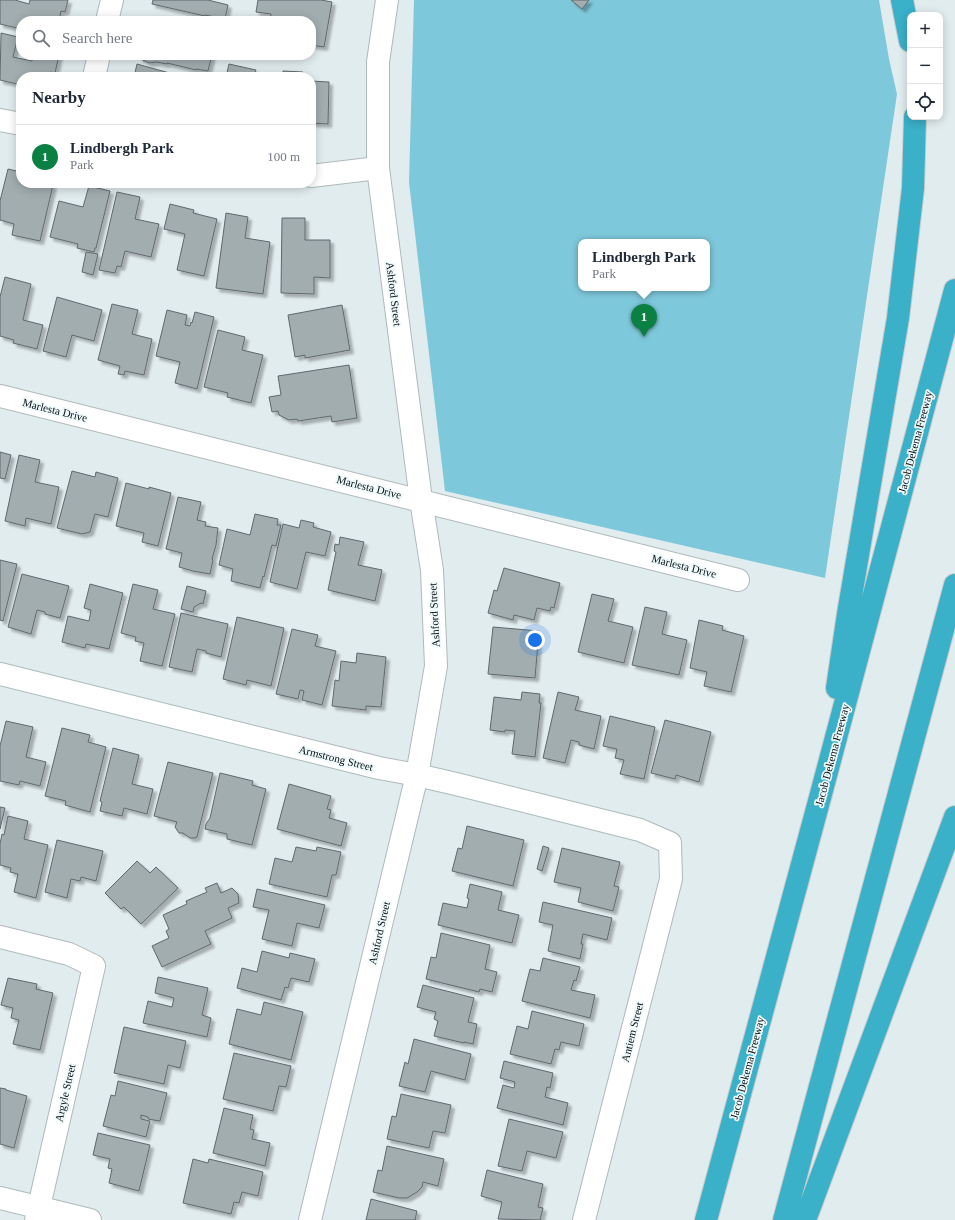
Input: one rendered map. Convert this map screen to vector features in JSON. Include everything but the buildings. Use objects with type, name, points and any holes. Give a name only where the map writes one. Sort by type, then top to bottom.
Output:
[{"type":"highway","points":[[902,0],[907,25]]},
{"type":"highway","points":[[821,794],[848,614],[898,318],[913,188],[915,120]]},
{"type":"highway","name":"Jacob Dekema Freeway","points":[[706,1220],[955,290]]},
{"type":"highway","points":[[784,1220],[955,585]]},
{"type":"highway","points":[[805,1220],[955,817]]},
{"type":"street","points":[[108,16],[112,0]]},
{"type":"street","name":"Ashford Street","points":[[310,1220],[417,775],[436,666],[432,570],[421,500],[378,168],[378,62],[387,0]]},
{"type":"street","points":[[95,72],[98,60]]},
{"type":"street","points":[[0,120],[16,123]]},
{"type":"street","points":[[316,175],[378,168]]},
{"type":"street","name":"Marlesta Drive","points":[[0,396],[738,580]]},
{"type":"street","name":"Armstrong Street","points":[[0,674],[379,768],[417,775],[640,830],[670,844]]},
{"type":"street","name":"Antiem Street","points":[[584,1220],[671,879],[670,844]]},
{"type":"street","name":"Argyle Street","points":[[0,937],[69,954],[94,966],[37,1214]]},
{"type":"street","points":[[0,1198],[37,1214],[90,1220]]},
{"type":"shaded area","points":[[414,0],[879,0],[889,59],[897,94],[825,578],[445,491],[409,182]]},
{"type":"place","name":"Lindbergh Park","points":[[644,337]]}]
